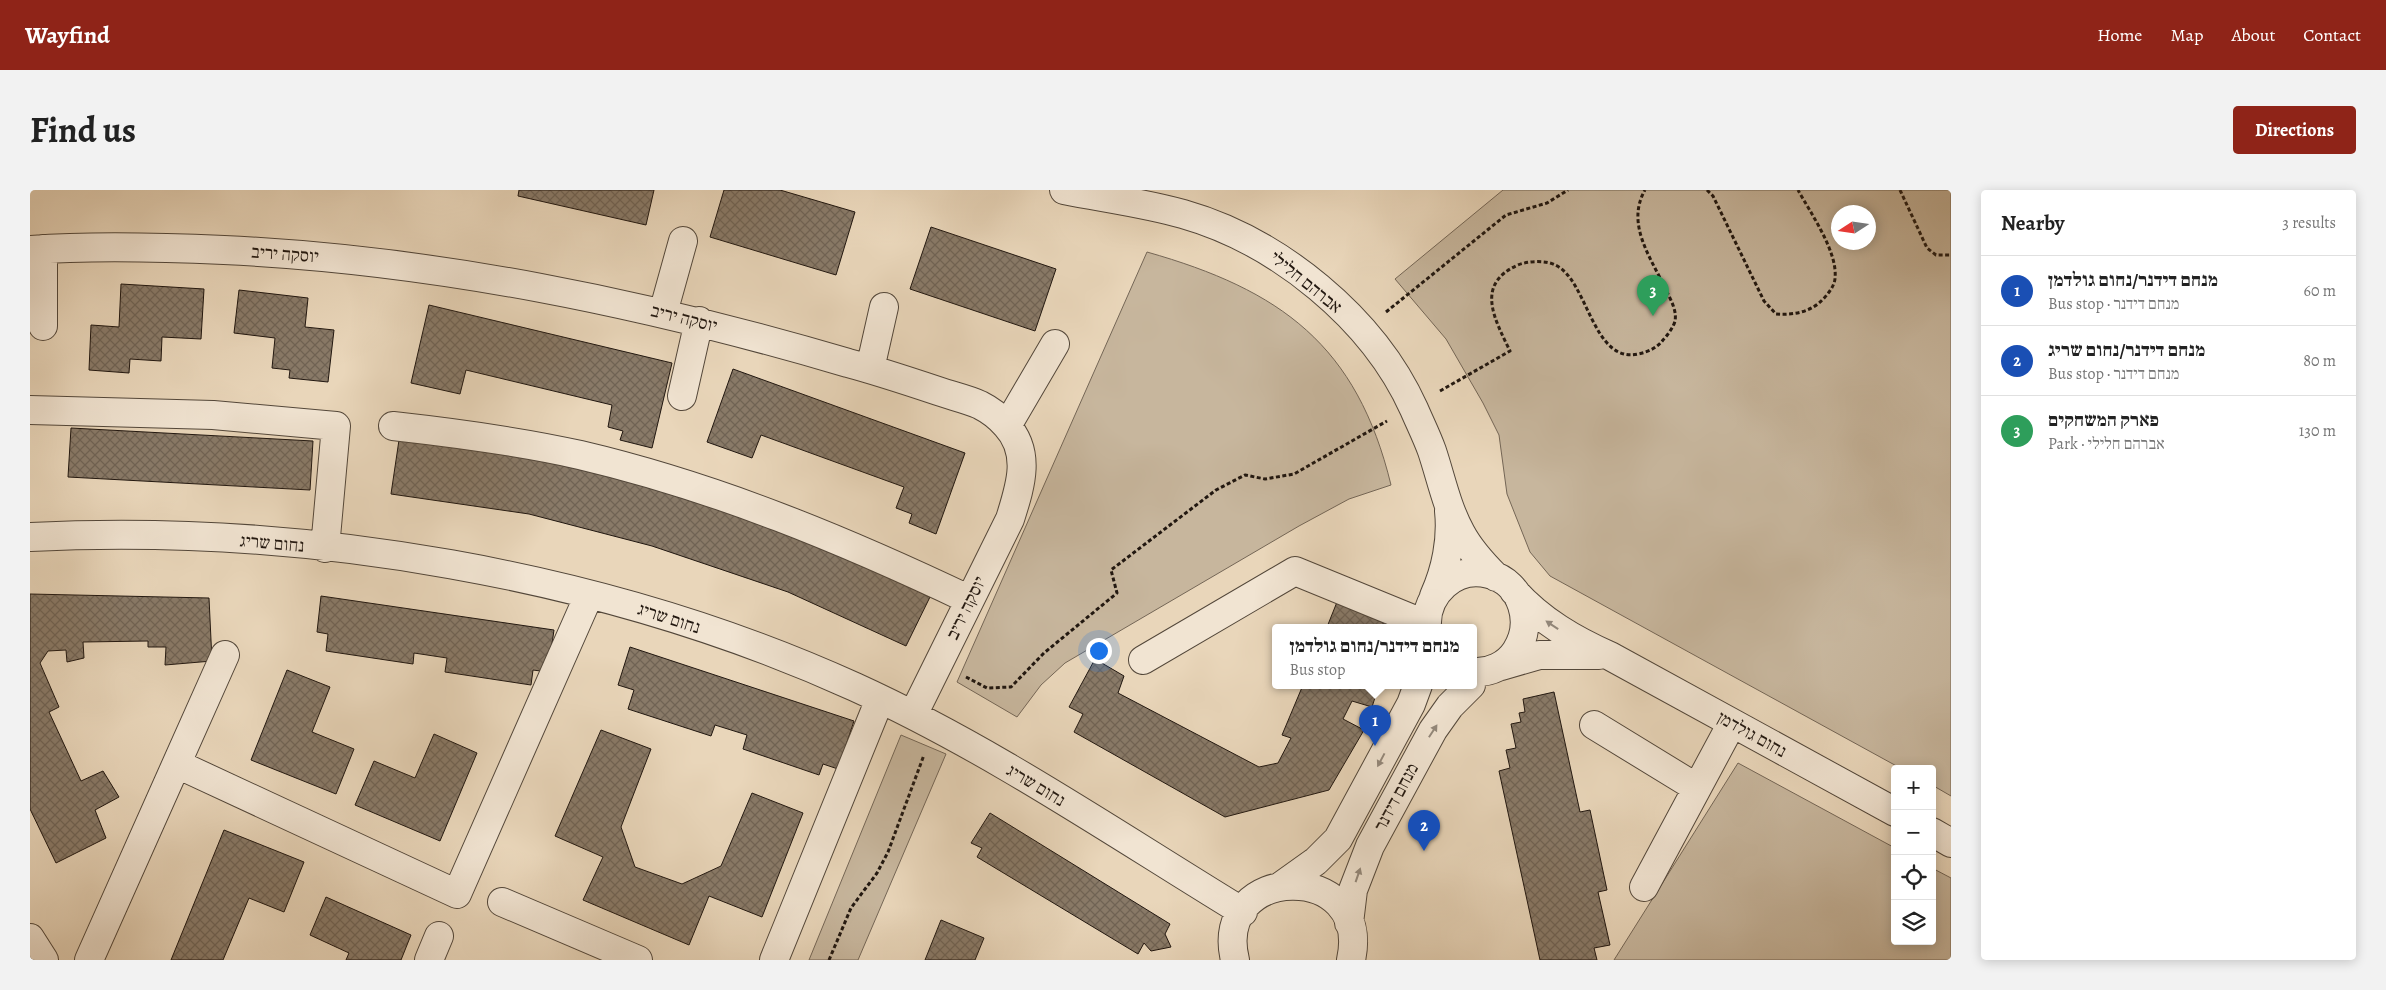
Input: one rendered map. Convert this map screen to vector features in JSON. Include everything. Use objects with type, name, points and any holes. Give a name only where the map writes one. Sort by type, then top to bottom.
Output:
[{"type":"street","name":"אברהם חלילי","points":[[1064,190],[1142,204],[1184,214],[1225,229],[1263,248],[1299,272],[1332,299],[1362,331],[1390,367],[1412,406],[1431,450],[1453,517],[1467,543],[1505,584]]},
{"type":"street","points":[[663,313],[683,241]]},
{"type":"street","name":"יוסקה יריב","points":[[37,249],[168,248],[290,253],[409,266],[517,282],[699,322],[870,369],[981,406],[1007,426],[1017,442],[1022,459],[1018,494],[1010,519],[939,662],[924,721]]},
{"type":"street","points":[[37,249],[43,326]]},
{"type":"street","points":[[870,369],[884,307]]},
{"type":"street","points":[[682,396],[699,322]]},
{"type":"street","points":[[1007,426],[1055,344]]},
{"type":"street","points":[[30,410],[213,415],[336,426],[325,548]]},
{"type":"street","points":[[393,426],[457,433],[580,455],[680,483],[809,528],[970,600]]},
{"type":"street","name":"אברהם חלילי","points":[[1427,624],[1428,610],[1440,584],[1448,550],[1450,522],[1446,497]]},
{"type":"street","name":"נחום שריג","points":[[30,538],[168,536],[280,542],[394,555],[509,576],[625,604],[740,640],[880,699],[964,741],[1243,912]]},
{"type":"street","points":[[1143,660],[1295,571],[1422,624]]},
{"type":"street","points":[[1434,596],[1445,584],[1458,576],[1474,573],[1505,584]]},
{"type":"street","name":"נחום גולדמן","points":[[1505,584],[1546,621],[1566,634],[1610,656],[1891,810]]},
{"type":"street","name":"מנחם דידנר","points":[[1481,675],[1513,656],[1524,636],[1524,612],[1505,584]]},
{"type":"street","points":[[177,764],[457,894],[589,595]]},
{"type":"street","name":"נחום גולדמן","points":[[1481,675],[1539,655],[1610,656]]},
{"type":"street","points":[[89,960],[225,656]]},
{"type":"street","name":"מנחם דידנר","points":[[1243,912],[1263,892],[1281,886],[1316,861],[1345,829],[1412,704],[1417,689]]},
{"type":"street","name":"מנחם דידנר","points":[[1349,922],[1356,881],[1370,846],[1430,735],[1450,706],[1467,689]]},
{"type":"street","points":[[774,960],[880,699]]},
{"type":"street","points":[[1644,887],[1732,723]]},
{"type":"street","points":[[1594,725],[1697,788]]},
{"type":"street","points":[[1936,834],[1951,843]]},
{"type":"street","points":[[1281,886],[1300,885],[1326,894],[1339,906],[1349,922],[1353,942],[1351,960]]},
{"type":"street","points":[[502,902],[638,960]]},
{"type":"street","points":[[1235,959],[1233,938],[1243,912]]},
{"type":"street","points":[[30,938],[44,960]]},
{"type":"path","points":[[1362,331],[1506,215],[1547,203],[1568,190]]},
{"type":"path","points":[[939,662],[987,688],[1010,687],[1044,653],[1117,593],[1111,570],[1216,490],[1245,475],[1265,478],[1294,474],[1510,351],[1494,319],[1491,302],[1495,281],[1505,271],[1523,262],[1556,265],[1569,277],[1606,344],[1622,354],[1633,355],[1657,347],[1675,321],[1673,303],[1638,232],[1636,217],[1645,190]]},
{"type":"path","points":[[1707,190],[1713,196],[1764,300],[1776,314],[1785,315],[1814,308],[1825,298],[1836,280],[1835,265],[1827,244],[1798,190]]},
{"type":"path","points":[[1900,190],[1927,248],[1936,255],[1951,255]]},
{"type":"path","points":[[829,960],[851,908],[877,874],[888,852],[924,721]]},
{"type":"shaded area","points":[[1503,190],[1951,190],[1951,796],[1936,787],[1936,765],[1895,765],[1550,576],[1530,552],[1507,494],[1499,435],[1446,339],[1395,279]]},
{"type":"shaded area","points":[[1147,252],[1195,267],[1237,285],[1274,306],[1306,330],[1334,360],[1357,395],[1376,436],[1391,485],[1349,499],[1299,526],[1065,663],[1041,685],[1017,717],[957,682]]},
{"type":"shaded area","points":[[901,735],[946,754],[858,960],[809,960]]},
{"type":"shaded area","points":[[1738,763],[1891,846],[1891,945],[1936,945],[1936,870],[1951,878],[1951,960],[1614,960]]},
{"type":"building","points":[[519,190],[654,190],[646,225],[518,196]]},
{"type":"building","points":[[724,190],[780,190],[855,212],[836,275],[710,237]]},
{"type":"building","points":[[931,227],[1056,269],[1035,331],[910,289]]},
{"type":"building","points":[[121,284],[204,289],[201,339],[162,337],[161,361],[130,359],[129,373],[89,370],[91,325],[119,327]]},
{"type":"building","points":[[239,290],[308,298],[305,327],[334,330],[328,382],[289,378],[290,370],[272,368],[275,338],[234,333]]},
{"type":"building","points":[[429,305],[672,363],[652,448],[620,440],[623,431],[608,427],[612,405],[466,370],[460,394],[411,383]]},
{"type":"building","points":[[733,369],[965,453],[936,534],[909,523],[912,514],[896,508],[904,487],[761,435],[752,458],[707,442]]},
{"type":"building","points":[[71,428],[313,441],[310,490],[68,477]]},
{"type":"building","points":[[399,440],[543,459],[663,488],[807,538],[930,597],[906,646],[788,592],[652,546],[529,514],[391,494]]},
{"type":"building","points":[[30,594],[209,598],[212,661],[165,665],[166,647],[148,647],[148,641],[83,642],[84,658],[67,662],[66,650],[48,651],[40,663],[59,707],[49,712],[81,781],[103,771],[119,797],[95,810],[106,838],[56,863],[30,809]]},
{"type":"building","points":[[321,596],[554,630],[548,672],[533,670],[531,685],[445,672],[447,658],[414,653],[413,664],[326,651],[328,634],[317,632]]},
{"type":"building","points":[[1337,602],[1386,615],[1383,624],[1328,624]]},
{"type":"building","points":[[630,647],[854,721],[838,769],[823,764],[819,775],[743,749],[747,735],[715,725],[711,736],[628,709],[634,690],[618,685]]},
{"type":"building","points":[[1095,659],[1124,676],[1118,693],[1259,767],[1278,763],[1291,738],[1282,735],[1301,689],[1378,689],[1372,707],[1352,701],[1343,719],[1364,730],[1329,790],[1225,817],[1074,732],[1083,714],[1069,707]]},
{"type":"building","points":[[287,670],[330,687],[312,732],[354,749],[336,794],[251,760]]},
{"type":"building","points":[[1554,692],[1580,812],[1590,810],[1607,890],[1598,892],[1610,945],[1594,948],[1597,960],[1540,960],[1499,771],[1510,768],[1506,750],[1516,748],[1511,724],[1521,722],[1519,713],[1525,712],[1523,699]]},
{"type":"building","points":[[601,730],[651,749],[621,827],[635,867],[682,884],[721,866],[752,793],[803,813],[762,917],[709,896],[689,945],[583,900],[603,857],[555,836]]},
{"type":"building","points":[[434,734],[477,753],[440,841],[355,805],[374,761],[415,778]]},
{"type":"building","points":[[990,813],[1170,924],[1165,934],[1171,947],[1151,951],[1144,943],[1138,954],[977,857],[982,848],[971,843]]},
{"type":"building","points":[[224,830],[304,862],[284,912],[249,898],[223,960],[171,960]]},
{"type":"building","points":[[326,897],[411,935],[401,960],[346,960],[349,953],[310,935]]},
{"type":"building","points":[[941,920],[984,938],[975,960],[925,960]]},
{"type":"place","name":"פארק המשחקים","points":[[1653,316]]},
{"type":"place","name":"מנחם דידנר/נחום גולדמן","points":[[1375,746]]},
{"type":"place","name":"מנחם דידנר/נחום שריג","points":[[1424,851]]}]
